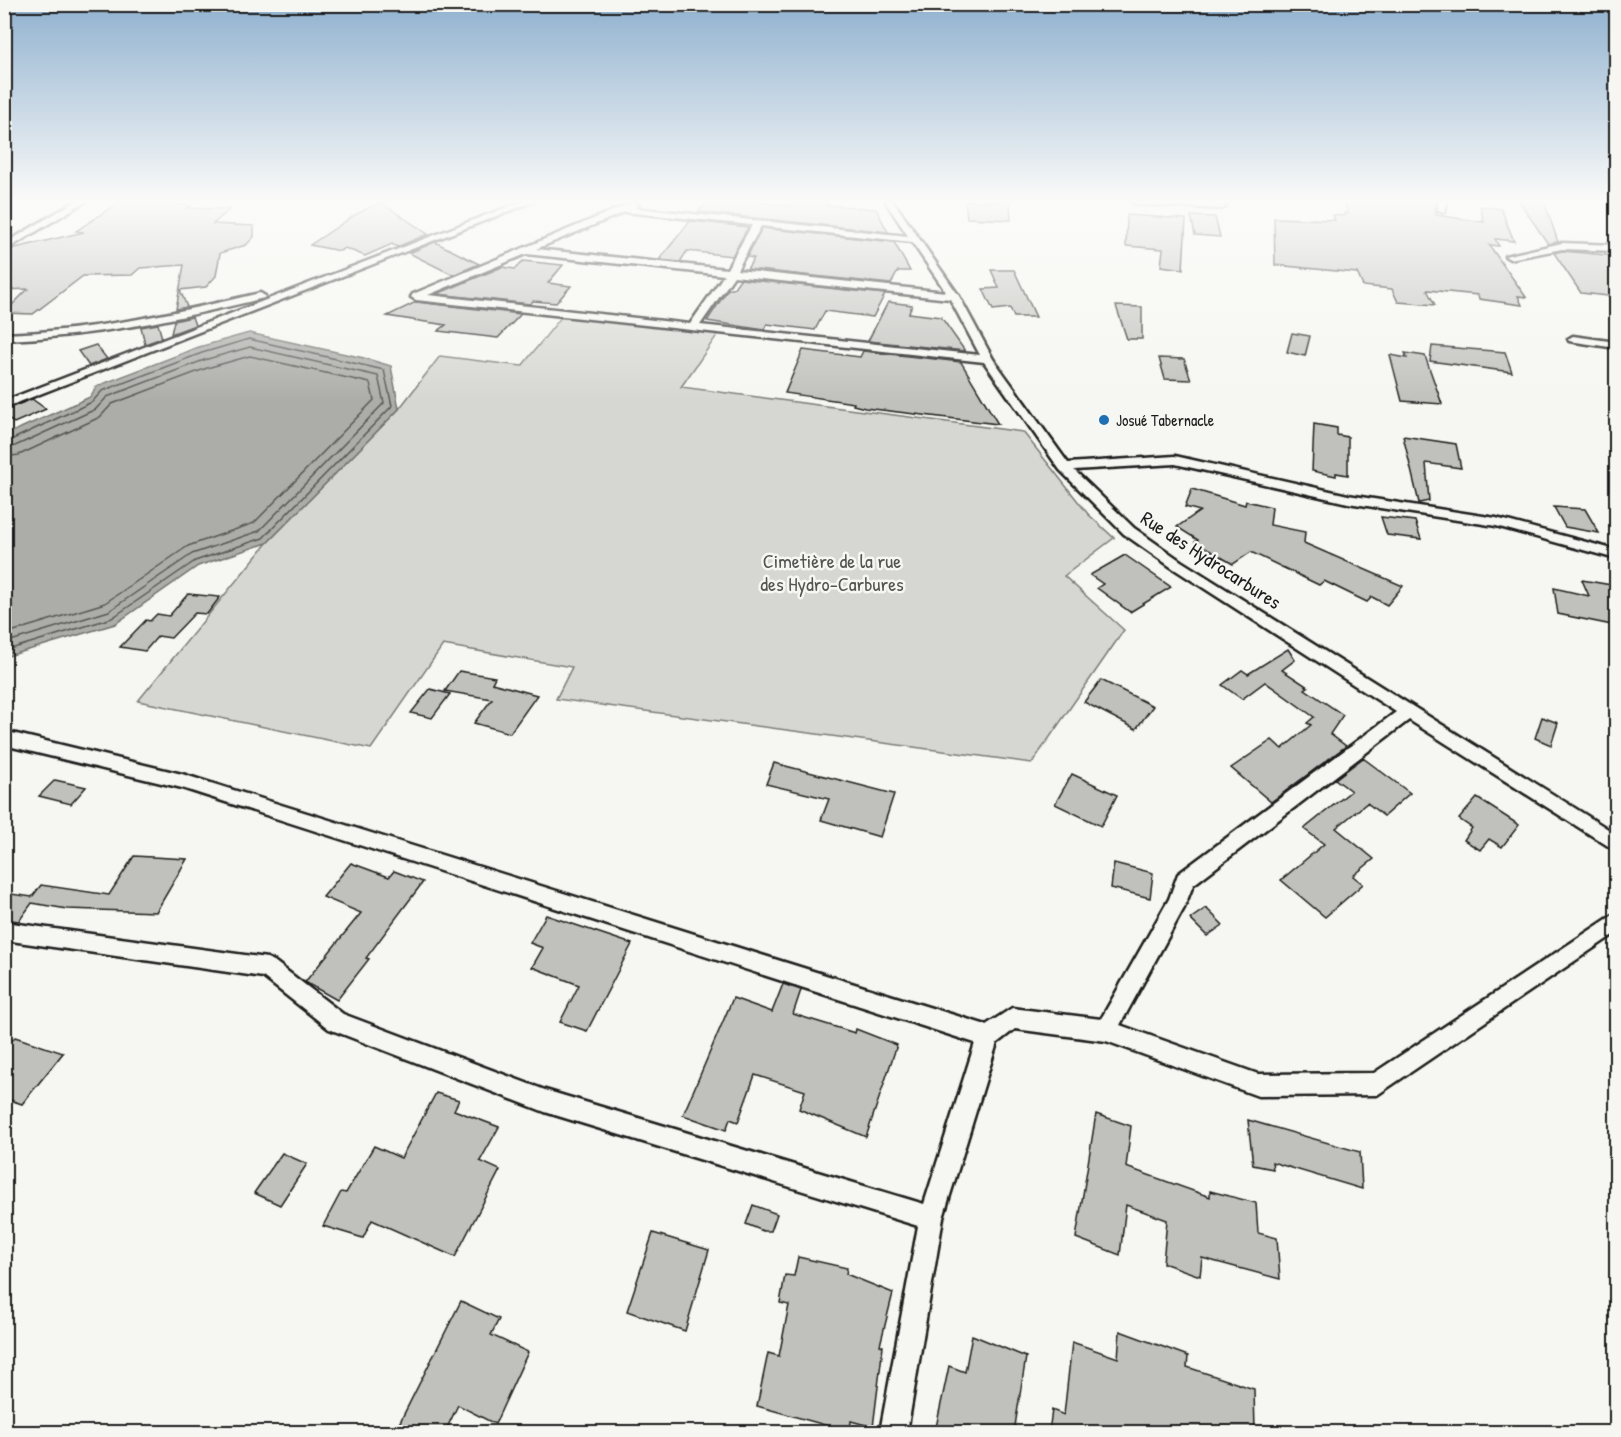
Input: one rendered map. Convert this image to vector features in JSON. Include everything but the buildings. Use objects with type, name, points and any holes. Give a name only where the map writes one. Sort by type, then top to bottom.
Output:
[{"type":"street","points":[[4,405],[353,268]]},
{"type":"street","points":[[485,268],[416,297],[988,360]]},
{"type":"street","points":[[702,268],[954,296]]},
{"type":"street","name":"Rue des Hydrocarbures","points":[[934,268],[954,296],[988,360],[1064,467],[1129,531],[1176,564],[1617,843]]},
{"type":"street","points":[[693,327],[732,271]]},
{"type":"street","points":[[4,337],[47,337],[92,332],[185,314],[316,282]]},
{"type":"street","points":[[1573,339],[1617,345]]},
{"type":"street","points":[[1064,467],[1175,460],[1348,499],[1496,522],[1617,554]]},
{"type":"street","points":[[1106,1030],[1177,902],[1185,880],[1409,711]]},
{"type":"street","points":[[4,738],[182,781],[988,1036]]},
{"type":"street","points":[[894,1432],[932,1218],[988,1036],[1012,1018],[1106,1030],[1258,1085],[1377,1084],[1617,922]]},
{"type":"street","points":[[4,931],[267,968],[336,1022],[523,1093],[932,1218]]},
{"type":"green space","name":"Cimetière de la rue des Hydro-Carbures","points":[[562,316],[718,334],[681,387],[1023,432],[1088,514],[1114,538],[1064,576],[1124,630],[1032,763],[556,699],[572,667],[443,645],[371,749],[138,701],[267,543],[399,409],[440,356],[522,366]]},
{"type":"water","points":[[249,333],[391,366],[399,409],[267,543],[198,566],[115,624],[5,657],[5,435],[90,397],[97,386],[199,347]]},
{"type":"place","name":"Josué Tabernacle","points":[[1104,420]]}]
